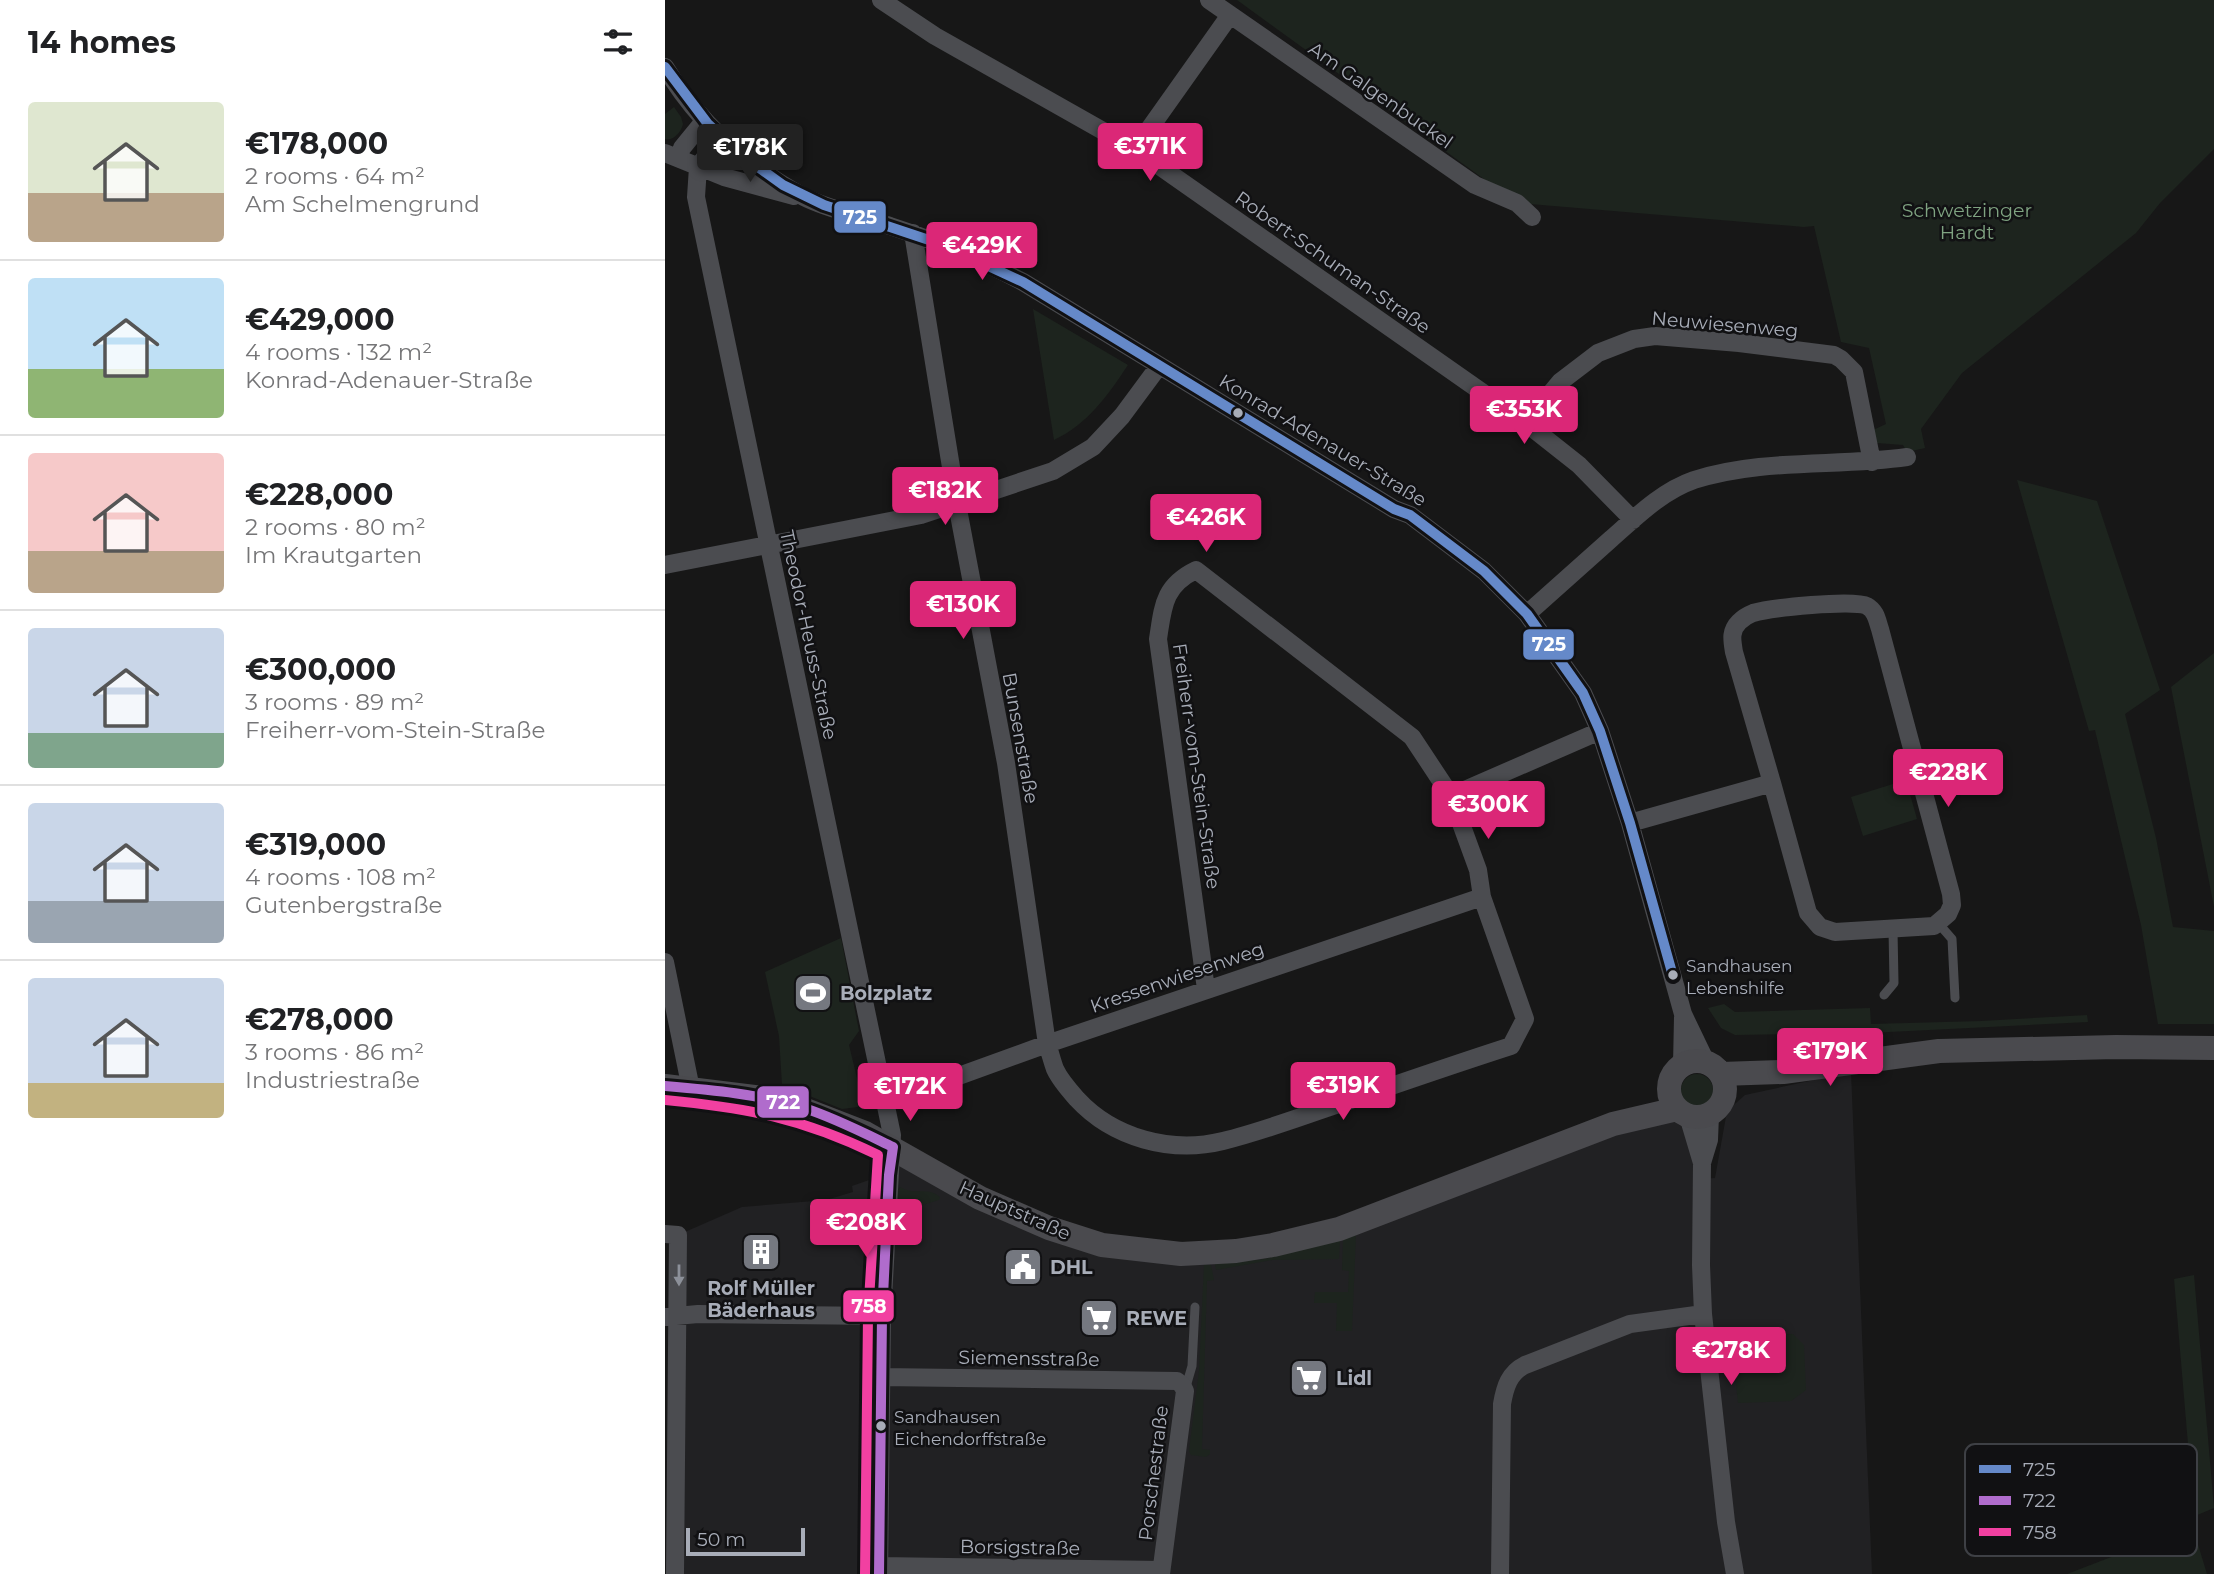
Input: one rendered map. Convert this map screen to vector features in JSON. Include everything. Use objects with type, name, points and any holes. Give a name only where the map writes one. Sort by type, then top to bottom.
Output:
[{"type":"street","name":"Robert-Schuman-Straße","points":[[881,0],[935,36],[1135,149],[1526,423],[1579,465],[1633,520]]},
{"type":"street","name":"Am Galgenbuckel","points":[[1209,0],[1475,186],[1517,203],[1532,217]]},
{"type":"street","points":[[1135,149],[1230,15]]},
{"type":"street","name":"Konrad-Adenauer-Straße","points":[[665,67],[704,121],[720,137],[743,156],[806,198],[968,254],[1023,282],[1394,509],[1410,514],[1484,571],[1527,614],[1583,694],[1600,731],[1630,823],[1683,1014],[1708,1073]]},
{"type":"street","points":[[672,156],[683,148],[704,121]]},
{"type":"street","points":[[698,167],[720,137]]},
{"type":"street","points":[[672,156],[769,190],[806,198]]},
{"type":"street","name":"Theodor-Heuss-Straße","points":[[698,167],[696,197],[887,1102],[893,1147],[889,1175],[882,1316],[879,1570]]},
{"type":"street","name":"Bunsenstraße","points":[[912,233],[957,504],[1006,763],[1047,1044],[1056,1071],[1066,1087],[1085,1107],[1120,1132],[1149,1140],[1187,1145],[1223,1141],[1511,1046],[1525,1019],[1482,897]]},
{"type":"street","name":"Neuwiesenweg","points":[[1526,423],[1560,382],[1598,353],[1617,345],[1655,336],[1739,343],[1834,355],[1849,365],[1854,372],[1872,462]]},
{"type":"street","points":[[665,565],[921,515],[1053,471],[1093,447],[1122,416],[1159,366]]},
{"type":"street","points":[[1527,614],[1660,498],[1692,481],[1737,469],[1763,466],[1872,462],[1907,457]]},
{"type":"street","name":"Freiherr-vom-Stein-Straße","points":[[1206,989],[1158,639],[1164,597],[1187,574],[1196,570],[1412,737],[1451,796],[1478,870],[1482,897]]},
{"type":"street","points":[[1845,602],[1869,607],[1875,614],[1951,894],[1952,905],[1948,914],[1938,923],[1934,926],[1893,930],[1835,932],[1820,927],[1808,913],[1734,652],[1731,635],[1737,624],[1755,613],[1845,602]]},
{"type":"street","points":[[1451,796],[1600,731]]},
{"type":"street","points":[[1630,823],[1772,783]]},
{"type":"street","name":"Kressenwiesenweg","points":[[887,1102],[1206,989],[1482,897]]},
{"type":"street","points":[[665,962],[691,1089]]},
{"type":"street","points":[[1735,1574],[1726,1522],[1703,1314],[1702,1163],[1709,1140],[1686,1107],[1671,1078],[1708,1073],[1783,1072],[1939,1051],[2017,1048],[2214,1048]]},
{"type":"street","points":[[1686,1107],[1717,1109],[1708,1073]]},
{"type":"street","name":"Hauptstraße","points":[[665,1086],[790,1104],[858,1129],[979,1198],[1016,1215],[1083,1241],[1150,1252],[1201,1253],[1273,1245],[1339,1229],[1613,1124],[1686,1107]]},
{"type":"street","points":[[672,1235],[670,1476],[675,1574]]},
{"type":"street","points":[[1500,1574],[1501,1404],[1504,1389],[1512,1374],[1538,1359],[1630,1324],[1703,1314]]},
{"type":"street","points":[[672,1316],[882,1316]]},
{"type":"street","name":"Siemensstraße","points":[[881,1377],[1181,1386]]},
{"type":"street","name":"Porschestraße","points":[[1161,1572],[1181,1386]]},
{"type":"street","name":"Borsigstraße","points":[[879,1570],[1161,1572]]},
{"type":"lane","points":[[1938,923],[1952,939],[1955,998]]},
{"type":"lane","points":[[1884,995],[1894,983],[1893,930]]},
{"type":"lane","points":[[1181,1386],[1192,1366],[1195,1307]]},
{"type":"shaded area","points":[[1851,1072],[1872,1574],[675,1574],[678,1235],[742,1207],[826,1200],[853,1192],[852,1186],[875,1178],[893,1185],[893,1147],[980,1198],[1123,1246],[1236,1251],[1677,1109],[1702,1179],[1715,1178],[1727,1111],[1745,1095]]},
{"type":"green space","name":"Schwetzinger Hardt","points":[[1237,0],[2214,0],[2214,149],[2160,203],[2136,233],[1962,373],[1921,429],[1925,448],[1907,452],[1903,445],[1877,443],[1873,430],[1886,424],[1869,348],[1841,342],[1814,226],[1517,203]]},
{"type":"green space","points":[[674,107],[683,124],[677,135],[665,139],[665,114]]},
{"type":"green space","points":[[1033,309],[1128,365],[1105,398],[1087,417],[1054,440]]},
{"type":"green space","points":[[2017,480],[2097,501],[2160,690],[2125,714],[2156,838],[2173,927],[2214,931],[2214,1024],[2158,1024],[2141,925],[2095,730],[2089,731]]},
{"type":"green space","points":[[2214,653],[2214,907],[2171,687]]},
{"type":"green space","points":[[1906,780],[1917,819],[1863,836],[1851,797]]},
{"type":"green space","points":[[841,938],[859,1031],[849,1045],[862,1099],[858,1107],[842,1109],[782,1085],[779,1036],[765,972]]},
{"type":"green space","points":[[1724,1004],[1735,1012],[1870,1008],[1871,1024],[2087,1015],[2088,1022],[1869,1033],[1735,1035],[1721,1028],[1708,1008]]},
{"type":"green space","points":[[1697,1074],[1708,1079],[1713,1090],[1708,1101],[1697,1106],[1686,1101],[1681,1090],[1686,1079]]},
{"type":"green space","points":[[900,1187],[910,1191],[930,1192],[940,1197],[939,1200],[916,1207],[897,1229],[893,1228],[897,1191]]},
{"type":"green space","points":[[1356,1235],[1352,1331],[1336,1331],[1337,1303],[1314,1303],[1315,1292],[1348,1292],[1349,1271],[1342,1270],[1343,1239]]},
{"type":"green space","points":[[1340,1240],[1339,1259],[1272,1260],[1216,1270],[1215,1264],[1264,1259]]},
{"type":"green space","points":[[1204,1264],[1211,1265],[1214,1280],[1207,1281],[1202,1449],[1210,1450],[1206,1457],[1191,1455],[1189,1451],[1199,1371]]},
{"type":"green space","points":[[2194,1275],[2214,1508],[2197,1515],[2197,1444],[2188,1444],[2174,1279]]},
{"type":"green space","points":[[1793,1334],[1804,1345],[1806,1390],[1791,1401],[1738,1403],[1731,1336]]},
{"type":"green space","points":[[2197,1541],[2207,1574],[2067,1574],[2114,1556],[2197,1556]]},
{"type":"transit line","name":"725","points":[[665,67],[708,124],[744,157],[783,185],[824,205],[941,244],[1023,282],[1394,509],[1410,515],[1484,571],[1527,614],[1583,693],[1600,731],[1630,823],[1673,976]]},
{"type":"transit line","name":"722","points":[[665,1086],[735,1093],[787,1103],[827,1116],[893,1147]]},
{"type":"transit line","name":"758","points":[[665,1100],[749,1111],[799,1123],[878,1155],[868,1316],[865,1574]]},
{"type":"transit line","name":"722","points":[[879,1574],[882,1316],[889,1175],[893,1147]]},
{"type":"place","name":"Sandhausen Lebenshilfe","points":[[1673,975]]},
{"type":"place","name":"Bolzplatz","points":[[813,993]]},
{"type":"place","name":"Rolf Müller Bäderhaus","points":[[761,1252]]},
{"type":"place","name":"DHL","points":[[1023,1267]]},
{"type":"place","name":"REWE","points":[[1099,1318]]},
{"type":"place","name":"Lidl","points":[[1309,1378]]},
{"type":"place","name":"Sandhausen Eichendorffstraße","points":[[881,1426]]}]
